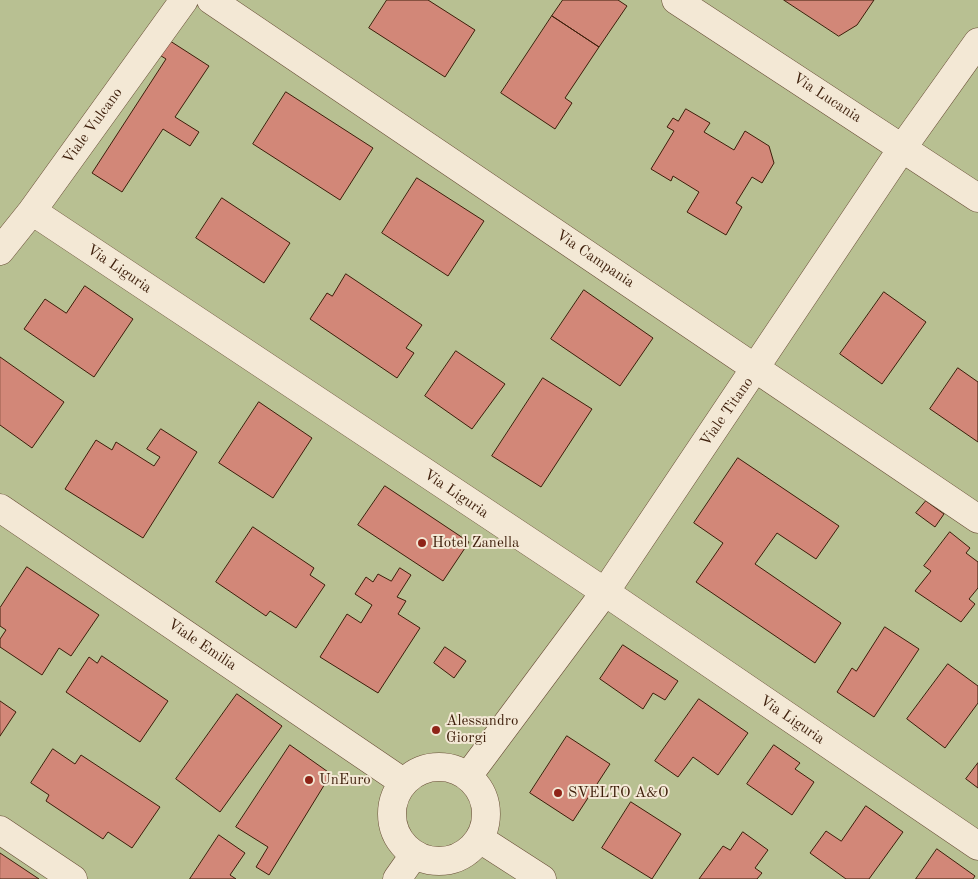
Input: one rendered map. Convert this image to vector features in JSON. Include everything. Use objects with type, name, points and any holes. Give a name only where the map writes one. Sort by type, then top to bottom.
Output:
[{"type":"street","name":"Viale Vulcano","points":[[0,251],[32,210],[184,0]]},
{"type":"street","name":"Via Campania","points":[[211,0],[978,519]]},
{"type":"street","name":"Via Lucania","points":[[676,0],[903,147],[978,198]]},
{"type":"street","name":"Viale Titano","points":[[468,776],[604,592],[756,369],[903,147],[978,42]]},
{"type":"street","name":"Via Liguria","points":[[32,210],[604,592],[978,846]]},
{"type":"street","name":"Viale Emilia","points":[[0,508],[403,782]]},
{"type":"street","points":[[442,766],[456,769],[468,776],[480,789],[486,805],[487,817],[480,839],[462,856],[450,860],[425,860],[403,846],[396,834],[392,821],[392,807],[396,794],[403,782],[414,773],[428,767],[442,766]]},
{"type":"street","points":[[0,830],[73,879]]},
{"type":"street","points":[[480,839],[542,879]]},
{"type":"street","points":[[397,879],[414,854]]},
{"type":"green space","points":[[0,0],[978,0],[978,879],[0,879]]},
{"type":"building","points":[[387,0],[428,0],[475,30],[445,77],[369,28]]},
{"type":"building","points":[[563,0],[618,0],[627,6],[599,47],[552,16]]},
{"type":"building","points":[[784,0],[874,0],[857,25],[839,36]]},
{"type":"building","points":[[552,16],[599,47],[565,98],[572,103],[555,129],[501,93]]},
{"type":"building","points":[[167,39],[209,66],[175,117],[199,132],[190,146],[163,129],[122,192],[92,173],[166,59],[158,54]]},
{"type":"building","points":[[286,92],[373,148],[340,200],[253,144]]},
{"type":"building","points":[[686,109],[710,123],[704,132],[734,150],[745,131],[769,146],[774,163],[762,183],[752,177],[736,203],[742,207],[726,235],[687,212],[699,192],[673,176],[671,181],[651,169],[674,131],[667,127],[673,118],[678,121]]},
{"type":"building","points":[[417,178],[484,221],[448,276],[382,233]]},
{"type":"building","points":[[222,198],[290,243],[264,283],[196,238]]},
{"type":"building","points":[[346,274],[422,325],[406,348],[414,353],[397,378],[310,319],[327,293],[332,296]]},
{"type":"building","points":[[85,286],[133,319],[94,377],[24,329],[45,299],[66,313]]},
{"type":"building","points":[[584,290],[653,338],[620,386],[551,339]]},
{"type":"building","points":[[884,292],[926,322],[882,384],[840,354]]},
{"type":"building","points":[[456,351],[505,384],[472,429],[425,396]]},
{"type":"building","points":[[0,357],[64,402],[32,448],[0,425]]},
{"type":"building","points":[[958,368],[978,382],[978,442],[930,409]]},
{"type":"building","points":[[543,378],[592,409],[541,487],[492,456]]},
{"type":"building","points":[[259,402],[312,438],[273,498],[219,463]]},
{"type":"building","points":[[161,429],[197,452],[143,538],[65,489],[96,440],[112,450],[116,442],[154,466],[160,457],[147,449]]},
{"type":"building","points":[[738,458],[839,526],[816,559],[777,533],[755,564],[841,623],[815,663],[696,582],[723,543],[694,523]]},
{"type":"building","points":[[385,486],[469,542],[443,581],[358,525]]},
{"type":"building","points":[[926,501],[944,514],[935,527],[916,513]]},
{"type":"building","points":[[253,527],[314,568],[310,575],[325,585],[296,628],[270,611],[266,616],[216,582]]},
{"type":"building","points":[[950,532],[970,548],[966,553],[978,562],[978,588],[969,599],[975,604],[961,622],[915,591],[931,571],[924,566]]},
{"type":"building","points":[[27,567],[99,615],[71,656],[59,648],[42,675],[0,647],[0,639],[6,630],[0,626],[0,608]]},
{"type":"building","points":[[400,568],[411,575],[397,597],[406,601],[398,614],[420,628],[378,693],[320,657],[347,614],[361,623],[372,605],[355,594],[366,577],[373,582],[378,574],[391,581]]},
{"type":"building","points":[[885,627],[919,649],[874,717],[837,692],[852,668],[856,671]]},
{"type":"building","points":[[623,645],[678,681],[665,700],[653,693],[643,709],[600,679]]},
{"type":"building","points":[[445,647],[466,661],[454,678],[434,663]]},
{"type":"building","points":[[102,656],[168,701],[140,742],[66,692],[89,657],[97,663]]},
{"type":"building","points":[[948,664],[978,686],[978,703],[945,748],[907,719]]},
{"type":"building","points":[[237,694],[282,726],[220,812],[176,779]]},
{"type":"building","points":[[699,699],[748,733],[718,775],[693,757],[678,777],[655,761]]},
{"type":"building","points":[[0,701],[16,712],[0,736]]},
{"type":"building","points":[[567,736],[610,764],[573,821],[530,793]]},
{"type":"building","points":[[290,745],[331,774],[269,875],[256,867],[268,847],[236,827]]},
{"type":"building","points":[[774,745],[800,763],[795,769],[814,782],[792,815],[747,784]]},
{"type":"building","points":[[53,749],[75,764],[81,755],[160,807],[132,848],[108,832],[103,839],[46,801],[49,795],[31,783]]},
{"type":"building","points":[[978,763],[978,788],[966,779]]},
{"type":"building","points":[[631,802],[681,834],[652,879],[602,848]]},
{"type":"building","points":[[866,806],[903,832],[869,879],[846,879],[810,853],[826,831],[841,841]]},
{"type":"building","points":[[743,832],[768,850],[755,868],[762,873],[757,879],[699,879],[723,846],[730,850]]},
{"type":"building","points":[[219,835],[245,853],[230,875],[236,879],[190,879]]},
{"type":"building","points":[[937,849],[975,876],[973,879],[916,879]]},
{"type":"building","points":[[0,853],[39,879],[0,879]]},
{"type":"place","name":"Hotel Zanella","points":[[422,543]]},
{"type":"place","name":"Alessandro Giorgi","points":[[436,730]]},
{"type":"place","name":"UnEuro","points":[[309,780]]},
{"type":"place","name":"SVELTO A&O","points":[[558,793]]}]
